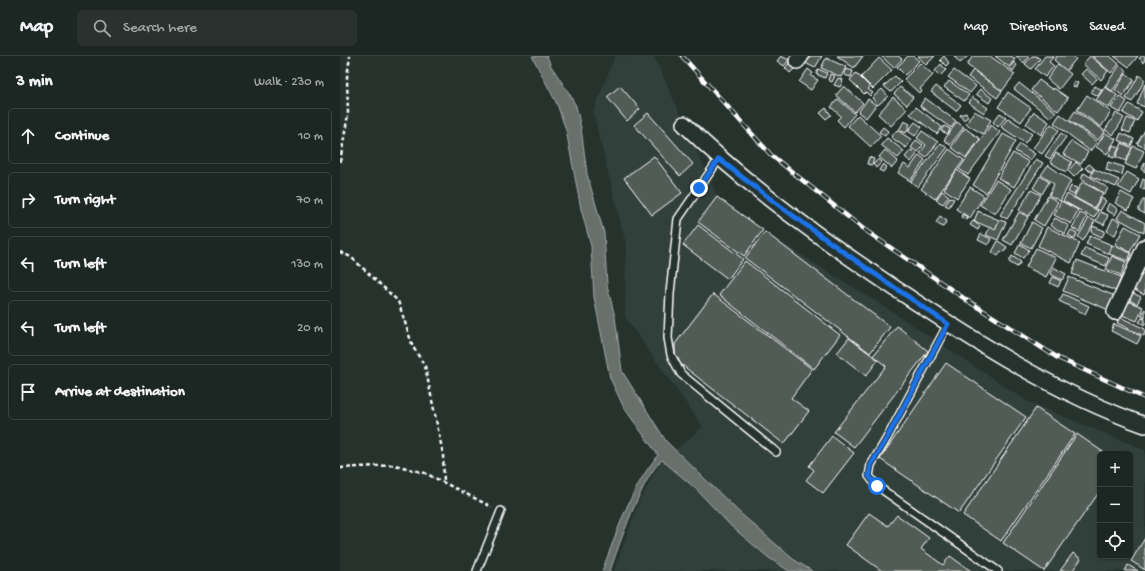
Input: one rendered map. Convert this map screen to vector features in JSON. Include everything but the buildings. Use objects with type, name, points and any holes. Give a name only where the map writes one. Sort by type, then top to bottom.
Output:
[{"type":"street","points":[[684,124],[719,159],[775,204],[836,248],[948,324],[1068,392],[1112,413],[1145,425]]},
{"type":"street","points":[[1115,312],[1145,247]]},
{"type":"lane","points":[[719,159],[678,219],[670,293],[668,338],[671,355],[681,374],[776,452]]},
{"type":"lane","points":[[948,324],[871,465],[869,476],[877,486],[998,571]]},
{"type":"lane","points":[[477,571],[501,511]]},
{"type":"path","points":[[340,162],[348,114],[347,77],[350,56]]},
{"type":"path","points":[[340,252],[351,258],[398,301],[413,347],[425,366],[443,454],[444,482]]},
{"type":"path","points":[[340,468],[395,465],[425,473],[501,511]]},
{"type":"shaded area","points":[[532,56],[547,56],[551,66],[576,106],[581,128],[587,174],[604,233],[607,285],[615,317],[622,371],[666,441],[740,513],[793,559],[812,571],[789,571],[769,558],[731,526],[695,488],[662,460],[654,469],[639,496],[610,571],[602,571],[625,511],[639,483],[658,455],[624,408],[610,378],[594,297],[591,246],[581,209],[566,130],[557,104]]},
{"type":"shaded area","points":[[615,56],[654,56],[721,205],[891,311],[1028,402],[1145,450],[1145,571],[614,571],[639,502],[660,463],[703,427],[625,317],[626,244],[593,112]]},
{"type":"railway","points":[[682,56],[771,155],[862,228],[968,301],[1058,358],[1145,398]]},
{"type":"route","points":[[699,188],[719,159],[775,204],[848,257],[948,324],[871,465],[869,476],[877,486]]}]
